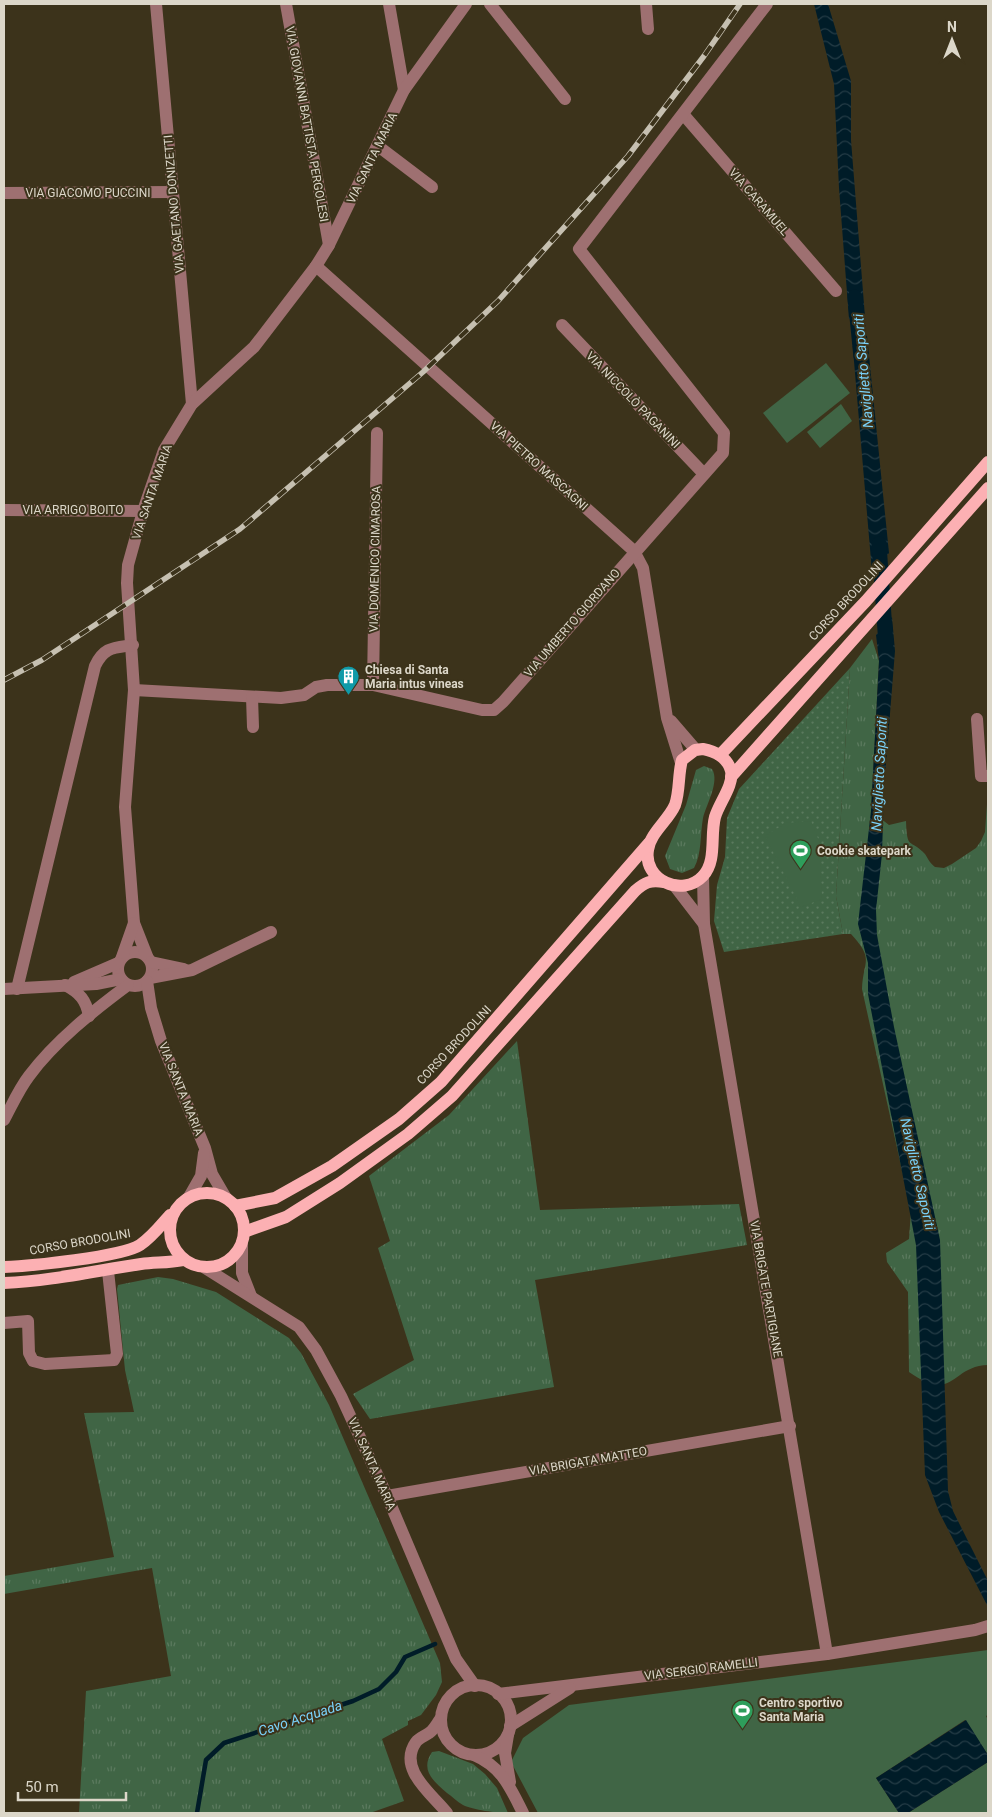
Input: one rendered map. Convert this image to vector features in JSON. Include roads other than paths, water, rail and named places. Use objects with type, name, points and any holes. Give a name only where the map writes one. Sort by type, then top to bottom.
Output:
[{"type":"main road","name":"CORSO BRODOLINI","points":[[720,755],[869,598],[988,462]]},
{"type":"main road","points":[[243,1237],[286,1216],[340,1183],[408,1134],[452,1096],[644,883],[652,880],[680,886],[694,882],[703,876],[711,858],[716,815],[731,777],[870,624],[988,488]]},
{"type":"main road","points":[[681,763],[687,754],[696,750],[712,750],[729,764],[731,777]]},
{"type":"main road","name":"CORSO BRODOLINI","points":[[4,1267],[73,1259],[140,1246],[189,1197],[208,1193],[231,1202],[275,1198],[332,1166],[399,1120],[441,1082],[668,819],[675,803],[681,763]]},
{"type":"main road","points":[[649,843],[649,866],[658,878],[669,884]]},
{"type":"main road","points":[[4,1283],[182,1260],[205,1268],[217,1267],[228,1262],[237,1253],[243,1237],[242,1218],[231,1202]]},
{"type":"main road","points":[[175,1209],[168,1226],[171,1245],[182,1260]]},
{"type":"street","name":"VIA GAETANO DONIZETTI","points":[[156,4],[192,404]]},
{"type":"street","name":"VIA GIOVANNI BATTISTA PERGOLESI","points":[[286,4],[329,245]]},
{"type":"street","points":[[389,4],[404,90]]},
{"type":"street","name":"VIA SANTA MARIA","points":[[149,959],[134,923],[125,807],[134,690],[126,574],[143,510],[164,450],[192,404],[254,347],[316,266],[329,245],[404,90],[466,4]]},
{"type":"street","points":[[490,4],[565,99]]},
{"type":"street","points":[[646,4],[648,29]]},
{"type":"street","points":[[682,114],[767,4]]},
{"type":"street","name":"VIA UMBERTO GIORDANO","points":[[134,690],[281,698],[304,695],[316,687],[327,685],[374,685],[482,710],[494,710],[503,702],[634,551],[723,453],[724,433],[579,250],[682,114]]},
{"type":"street","name":"VIA CARAMUEL","points":[[682,114],[836,291]]},
{"type":"street","points":[[378,146],[432,187]]},
{"type":"street","name":"VIA GIACOMO PUCCINI","points":[[4,194],[173,192]]},
{"type":"street","name":"VIA PIETRO MASCAGNI","points":[[316,266],[634,551],[643,568],[667,718],[681,763]]},
{"type":"street","name":"VIA NICCOLÒ PAGANINI","points":[[562,325],[704,474]]},
{"type":"street","name":"VIA DOMENICO CIMAROSA","points":[[374,685],[377,433]]},
{"type":"street","name":"VIA ARRIGO BOITO","points":[[4,510],[143,510]]},
{"type":"street","points":[[17,989],[95,666],[100,654],[116,646],[132,645]]},
{"type":"street","points":[[252,696],[253,726]]},
{"type":"street","points":[[667,718],[696,750]]},
{"type":"street","points":[[977,719],[981,776],[988,776]]},
{"type":"street","name":"VIA BRIGATE PARTIGIANE","points":[[703,876],[704,924],[827,1654]]},
{"type":"street","name":"VIA BRIGATE PARTIGIANE","points":[[669,884],[704,924]]},
{"type":"street","name":"VIA SANTA MARIA","points":[[120,960],[134,923]]},
{"type":"street","points":[[4,989],[127,983],[148,980],[192,970],[271,932]]},
{"type":"street","points":[[65,986],[134,952],[149,959],[192,970]]},
{"type":"street","points":[[148,980],[152,969],[149,959]]},
{"type":"street","points":[[120,960],[117,970],[127,983]]},
{"type":"street","name":"VIA SANTA MARIA","points":[[148,980],[151,1008],[161,1041],[205,1148],[201,1176],[189,1197]]},
{"type":"street","name":"VIA SANTA MARIA","points":[[127,983],[151,1008]]},
{"type":"street","points":[[4,1120],[28,1077],[89,1016],[127,983]]},
{"type":"street","points":[[65,986],[81,996],[87,1003],[89,1016]]},
{"type":"street","points":[[205,1148],[212,1174],[231,1202]]},
{"type":"street","points":[[243,1237],[242,1273],[252,1296]]},
{"type":"street","name":"VIA SANTA MARIA","points":[[205,1268],[224,1282],[252,1296],[299,1327],[316,1350],[341,1396],[387,1496],[456,1659],[475,1686]]},
{"type":"street","points":[[4,1323],[28,1322],[29,1353],[33,1361],[45,1364],[114,1360],[117,1354],[108,1271]]},
{"type":"street","name":"VIA BRIGATA MATTEO","points":[[387,1496],[790,1426]]},
{"type":"street","name":"VIA SERGIO RAMELLI","points":[[575,1685],[827,1654],[976,1630],[988,1626]]},
{"type":"street","name":"VIA SANTA MARIA","points":[[456,1659],[457,1690]]},
{"type":"street","points":[[498,1694],[575,1685]]},
{"type":"street","points":[[474,1755],[494,1750],[509,1730],[575,1685]]},
{"type":"street","points":[[449,1744],[442,1732],[441,1718],[443,1707],[457,1690],[475,1686],[487,1687],[498,1694],[508,1708],[509,1730],[505,1752],[513,1794]]},
{"type":"street","points":[[441,1718],[431,1732],[416,1741],[411,1754],[411,1764],[414,1775],[447,1813]]},
{"type":"street","points":[[431,1732],[460,1752],[488,1761],[499,1771],[523,1813]]},
{"type":"street","points":[[438,1802],[459,1813]]},
{"type":"water","points":[[814,4],[828,4],[851,81],[851,140],[865,317],[849,319],[839,188],[834,84]]},
{"type":"water","points":[[867,336],[889,553],[872,572],[852,338]]},
{"type":"water","points":[[892,617],[895,651],[884,789],[882,854],[876,910],[877,935],[894,1027],[940,1240],[948,1491],[953,1511],[988,1581],[988,1607],[939,1512],[925,1475],[916,1245],[868,994],[868,963],[858,924],[871,811],[879,661],[876,635]]},
{"type":"water","points":[[966,1720],[988,1755],[988,1762],[908,1813],[899,1813],[876,1778]]},
{"type":"waterway","name":"Naviglietto Saporiti","points":[[855,297],[861,357]]},
{"type":"waterway","name":"Naviglietto Saporiti","points":[[879,544],[886,645]]},
{"type":"waterway","name":"Cavo Acquada","points":[[197,1813],[206,1760],[224,1743],[353,1701],[379,1689],[396,1672],[405,1657],[435,1644]]},
{"type":"railway","points":[[4,680],[42,660],[240,529],[423,372],[498,301],[628,156],[704,56],[740,4]]},
{"type":"place","name":"Chiesa di Santa Maria intus vineas","points":[[349,696]]},
{"type":"place","name":"Cookie skatepark","points":[[801,870]]},
{"type":"place","name":"Centro sportivo Santa Maria","points":[[743,1729]]}]
